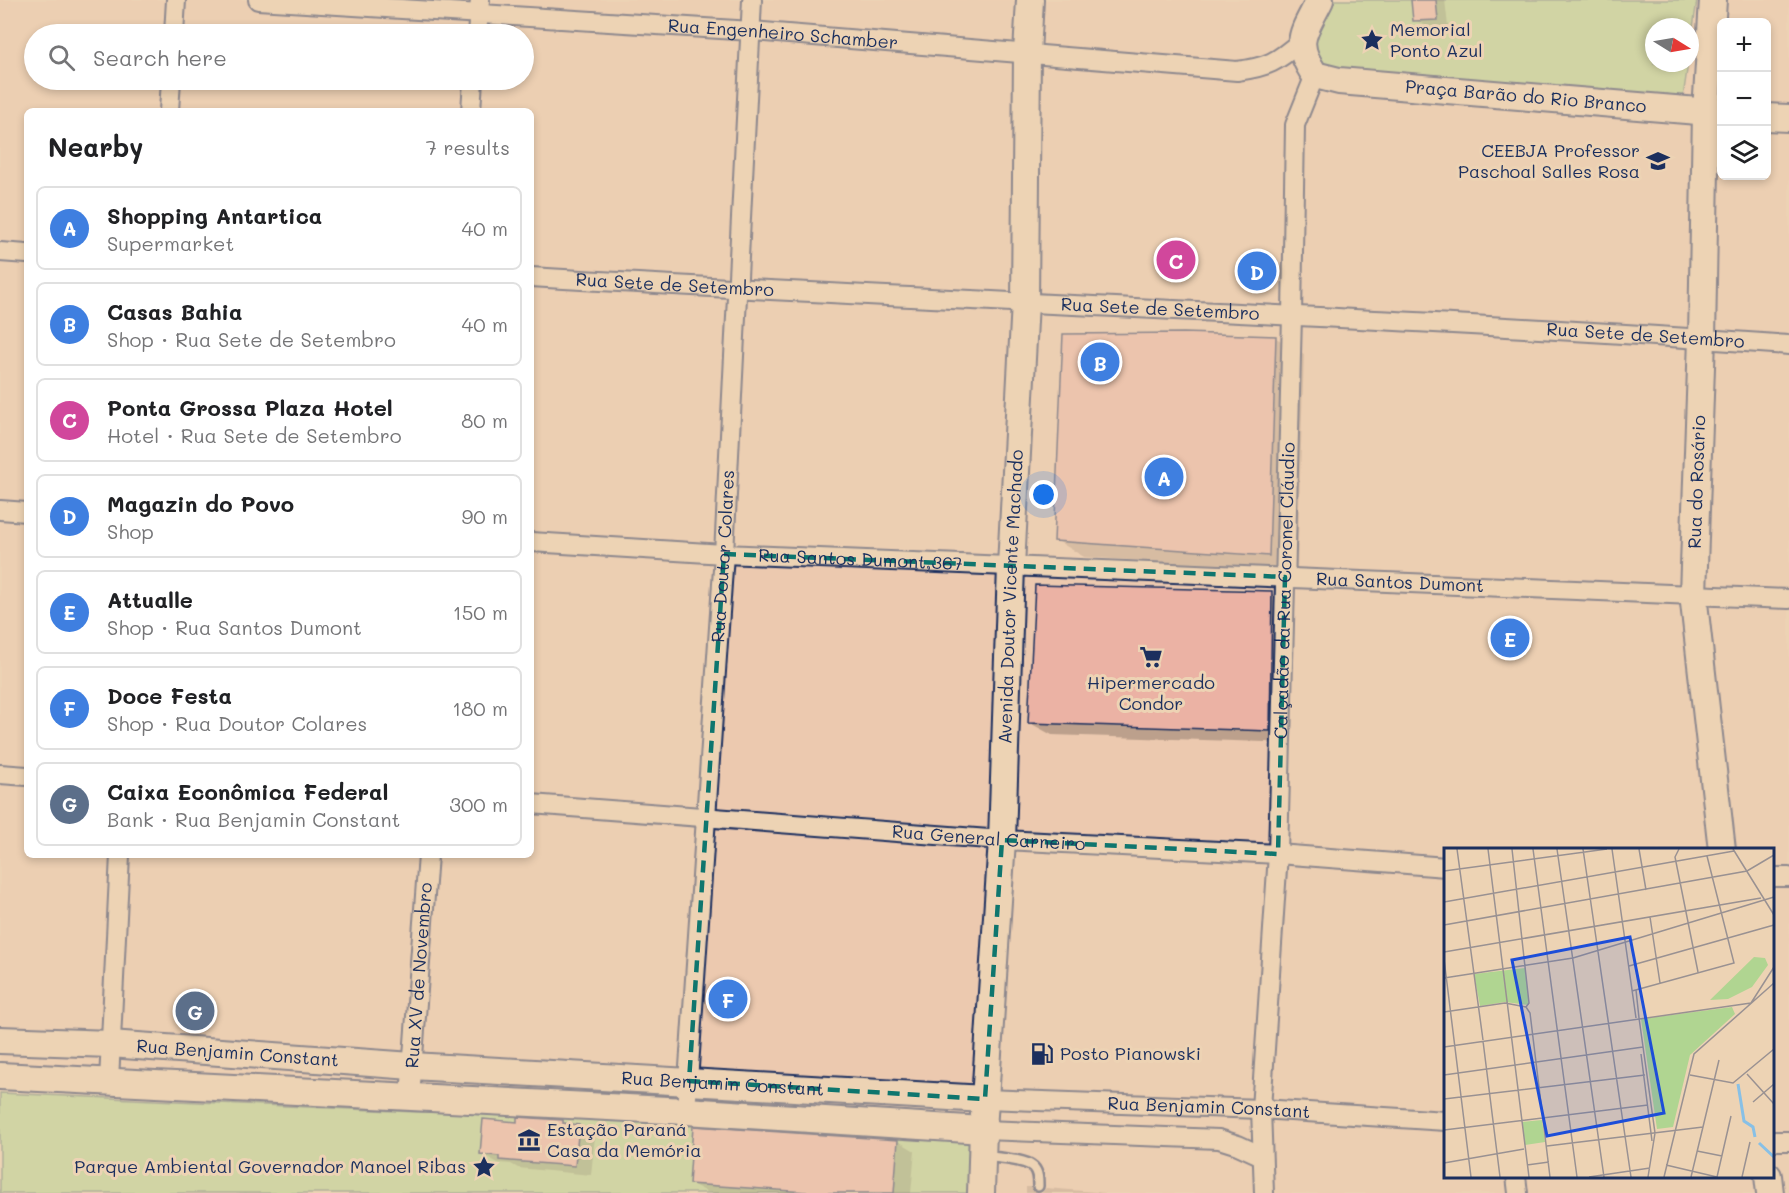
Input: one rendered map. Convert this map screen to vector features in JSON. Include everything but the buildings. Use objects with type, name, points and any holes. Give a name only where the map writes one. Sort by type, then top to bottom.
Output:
[{"type":"main road","name":"Avenida Doutor Vicente Machado","points":[[981,1193],[1002,840],[1011,566],[1025,302],[1027,53],[1030,0]]},
{"type":"main road","points":[[1315,75],[1305,60],[1301,41],[1320,0]]},
{"type":"main road","points":[[1713,0],[1714,113]]},
{"type":"main road","name":"Praça Barão do Rio Branco","points":[[1315,75],[1339,81],[1714,113]]},
{"type":"main road","name":"Rua do Rosário","points":[[1714,113],[1702,339],[1693,594],[1722,848]]},
{"type":"main road","points":[[1771,117],[1789,118]]},
{"type":"main road","name":"Rua Benjamin Constant","points":[[0,1040],[110,1044],[412,1066],[985,1099]]},
{"type":"main road","name":"Rua Benjamin Constant","points":[[0,1076],[983,1130]]},
{"type":"main road","points":[[1768,1178],[1770,1193]]},
{"type":"street","points":[[175,24],[176,0]]},
{"type":"street","name":"Rua Engenheiro Schamber","points":[[258,0],[479,8],[1237,71],[1261,68],[1280,59],[1301,41]]},
{"type":"street","name":"Rua Doutor Colares","points":[[686,1112],[724,554],[753,0]]},
{"type":"street","points":[[478,24],[479,8]]},
{"type":"street","name":"Calçadão da Rua Coronel Cláudio","points":[[1264,1193],[1261,1109],[1278,854],[1295,125],[1315,75]]},
{"type":"street","points":[[169,108],[170,90]]},
{"type":"street","points":[[471,108],[472,90]]},
{"type":"street","points":[[0,252],[24,254]]},
{"type":"street","name":"Rua Sete de Setembro","points":[[534,277],[1292,316],[1789,345]]},
{"type":"street","points":[[0,510],[24,512]]},
{"type":"street","name":"Rua Santos Dumont,367","points":[[534,542],[724,554],[1011,566]]},
{"type":"street","name":"Rua Santos Dumont","points":[[1011,566],[1789,599]]},
{"type":"street","points":[[0,774],[24,776]]},
{"type":"street","name":"Rua General Carneiro","points":[[534,804],[1002,840],[1278,854],[1444,867]]},
{"type":"street","points":[[109,1081],[120,858]]},
{"type":"street","name":"Rua XV de Novembro","points":[[410,1097],[428,858]]},
{"type":"street","name":"Rua Benjamin Constant","points":[[985,1099],[1261,1109],[1444,1121]]},
{"type":"street","name":"Rua Benjamin Constant","points":[[983,1130],[1219,1140],[1238,1145],[1262,1156]]},
{"type":"street","points":[[1516,1178],[1518,1193]]},
{"type":"lane","points":[[982,1156],[1025,1162],[1034,1167],[1038,1175],[1038,1186]]},
{"type":"highlighted area","points":[[724,554],[1285,577],[1278,854],[1002,840],[985,1099],[689,1081]]},
{"type":"shaded area","points":[[0,0],[1789,0],[1789,1193],[974,1193],[975,1133],[0,1084]]},
{"type":"green space","points":[[1324,0],[1697,0],[1694,18],[1645,18],[1645,72],[1687,72],[1682,104],[1321,74],[1306,40]]},
{"type":"green space","name":"Parque Ambiental Governador Manoel Ribas","points":[[0,1093],[416,1112],[683,1114],[969,1141],[968,1193],[0,1193]]},
{"type":"place","name":"Memorial Ponto Azul","points":[[1372,40]]},
{"type":"place","name":"CEEBJA Professor Paschoal Salles Rosa","points":[[1658,161]]},
{"type":"place","name":"Ponta Grossa Plaza Hotel","points":[[1176,260]]},
{"type":"place","name":"Magazin do Povo","points":[[1257,271]]},
{"type":"place","name":"Casas Bahia","points":[[1100,362]]},
{"type":"place","name":"Shopping Antartica","points":[[1164,477]]},
{"type":"place","name":"Attualle","points":[[1510,638]]},
{"type":"place","name":"Hipermercado Condor","points":[[1151,657]]},
{"type":"place","name":"Doce Festa","points":[[728,999]]},
{"type":"place","name":"Caixa Econômica Federal","points":[[195,1011]]},
{"type":"place","name":"Posto Pianowski","points":[[1042,1054]]},
{"type":"place","name":"Estação Paraná Casa da Memória","points":[[529,1140]]},
{"type":"place","name":"Parque Ambiental Governador Manoel Ribas","points":[[484,1167]]}]
